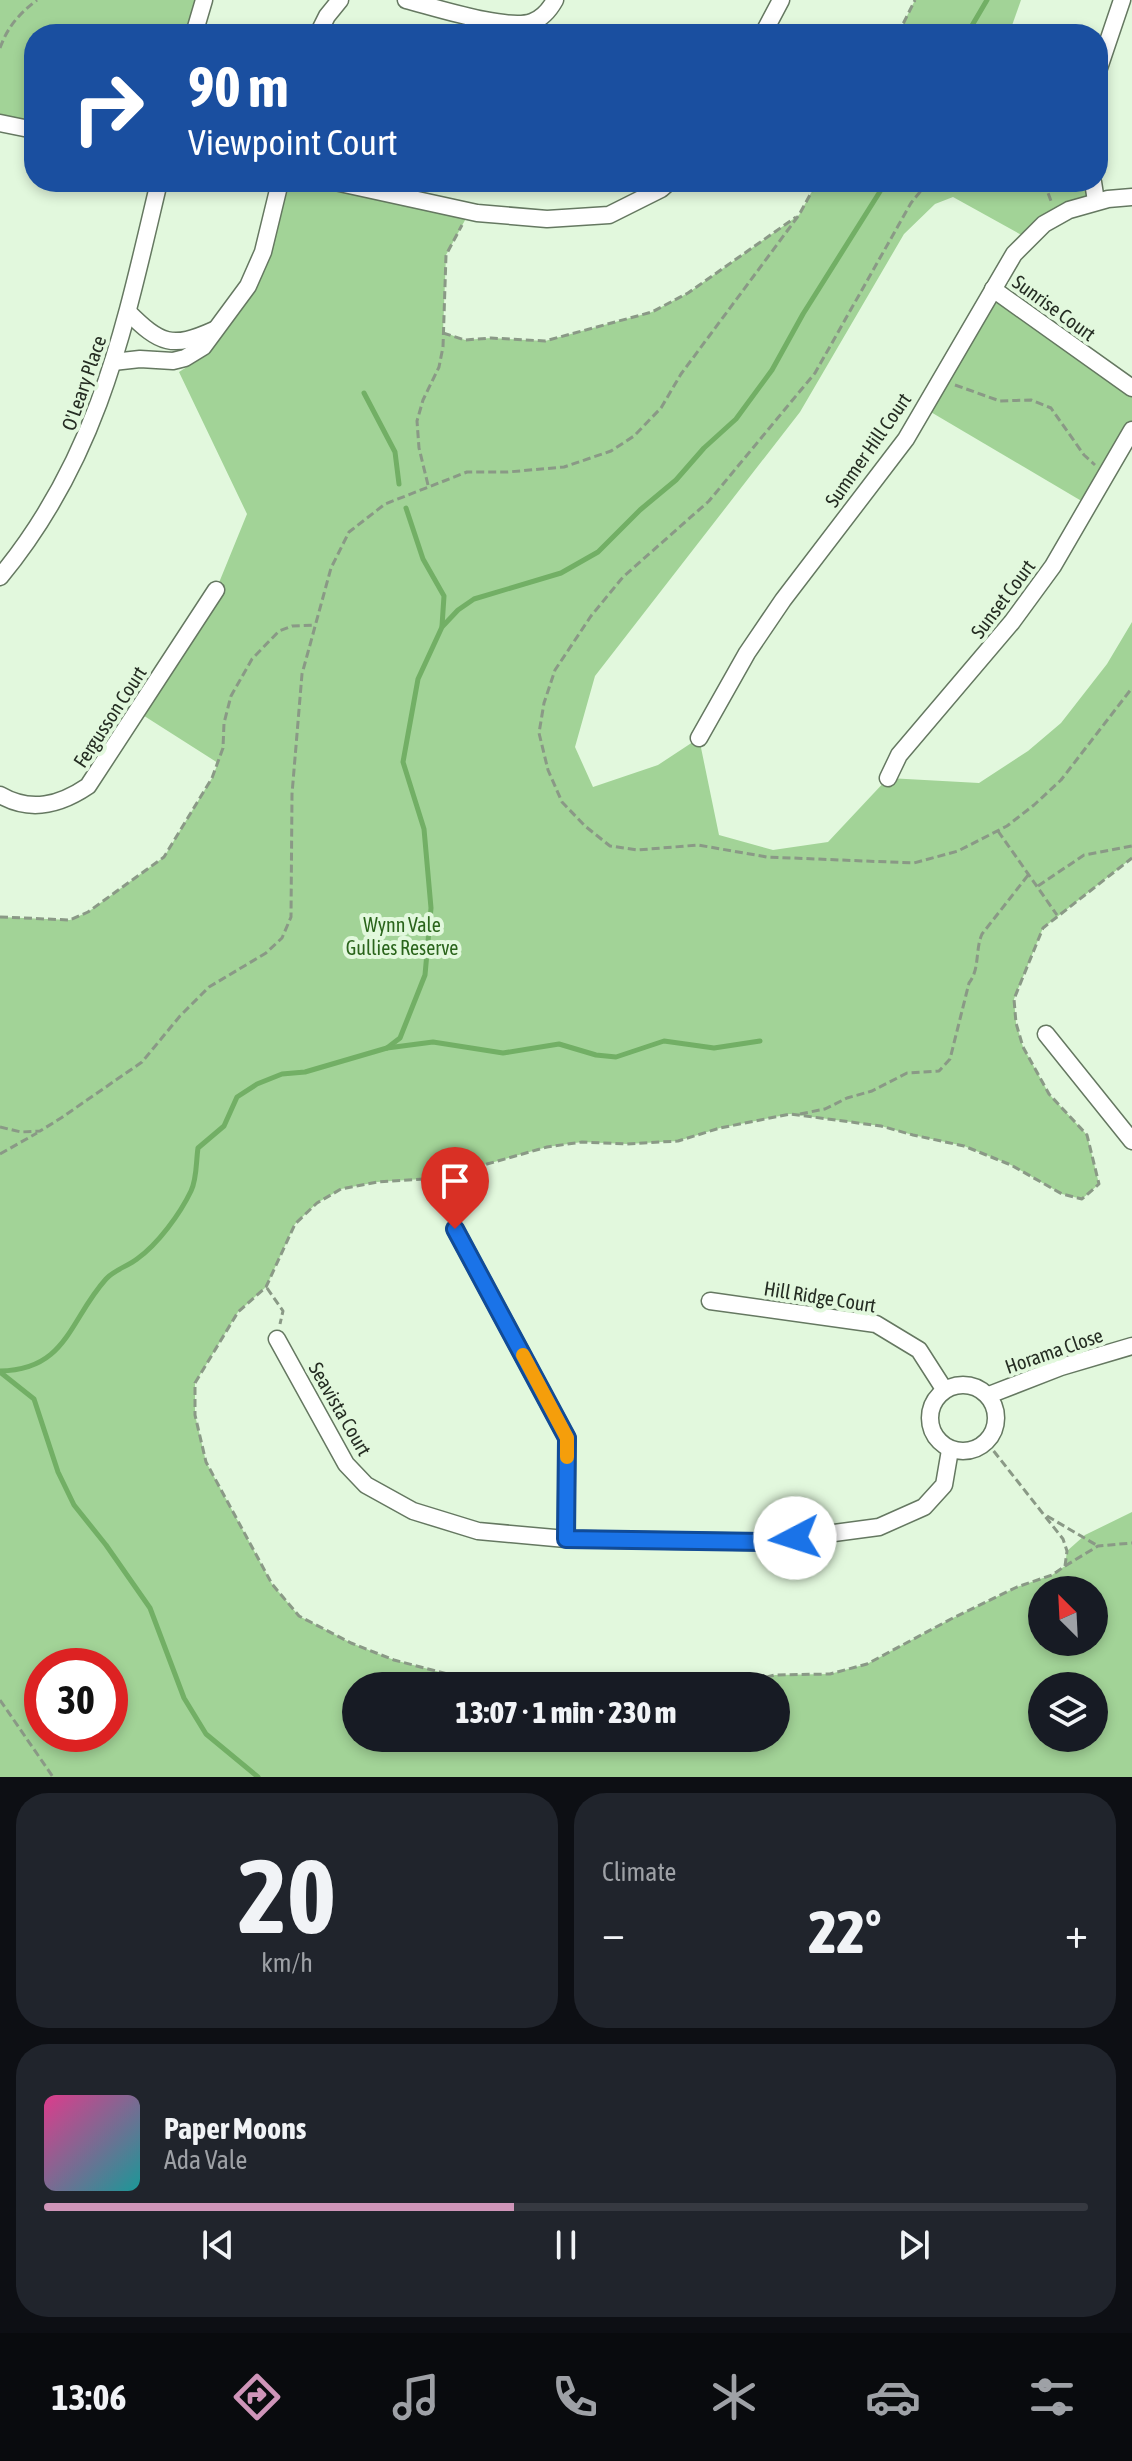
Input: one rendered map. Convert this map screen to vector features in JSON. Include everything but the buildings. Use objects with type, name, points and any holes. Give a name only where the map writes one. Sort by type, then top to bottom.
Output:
[{"type":"street","points":[[197,24],[204,0]]},
{"type":"street","points":[[323,24],[340,0]]},
{"type":"street","points":[[406,0],[513,24],[534,21],[555,0]]},
{"type":"street","points":[[768,24],[781,0]]},
{"type":"street","points":[[1108,41],[1122,0]]},
{"type":"street","points":[[0,123],[24,128]]},
{"type":"street","name":"O'Leary Place","points":[[0,577],[38,526],[69,474],[97,413],[128,312],[157,192]]},
{"type":"street","points":[[113,362],[185,358],[203,347],[235,306],[253,275],[263,252],[278,192]]},
{"type":"street","points":[[382,192],[470,211],[547,219],[609,215],[655,192]]},
{"type":"street","points":[[1095,192],[1096,201]]},
{"type":"street","name":"Summer Hill Court","points":[[699,738],[747,653],[783,600],[906,439],[1006,265],[1027,238],[1059,215],[1096,201],[1132,197]]},
{"type":"street","name":"Sunrise Court","points":[[993,289],[1132,388]]},
{"type":"street","points":[[128,312],[148,332],[177,342],[189,341],[216,330]]},
{"type":"street","name":"Sunset Court","points":[[888,778],[899,755],[1004,633],[1047,575],[1132,430]]},
{"type":"street","name":"Fergusson Court","points":[[0,795],[10,801],[46,806],[68,799],[88,786],[216,590]]},
{"type":"street","points":[[1046,1034],[1132,1141]]},
{"type":"street","points":[[455,1229],[567,1438],[566,1539]]},
{"type":"street","name":"Hill Ridge Court","points":[[710,1301],[876,1324],[919,1350],[944,1389]]},
{"type":"street","name":"Seavista Court","points":[[277,1339],[346,1464],[366,1485],[413,1511],[478,1531],[566,1539],[766,1542],[879,1527],[924,1507],[944,1485],[950,1450]]},
{"type":"street","name":"Horama Close","points":[[989,1395],[1061,1367],[1132,1346]]},
{"type":"street","points":[[975,1386],[989,1395],[994,1404],[995,1430],[976,1449],[950,1450],[931,1432],[930,1406],[944,1389],[975,1386]]},
{"type":"path","points":[[0,48],[6,31],[37,0]]},
{"type":"path","points":[[903,24],[915,0]]},
{"type":"path","points":[[0,1154],[40,1131],[142,1062],[209,987],[266,953],[282,938],[291,917],[292,794],[302,674],[331,568],[349,532],[385,504],[428,485],[467,472],[564,467],[611,451],[634,436],[661,408],[681,374],[799,215],[812,192]]},
{"type":"path","points":[[920,192],[815,373],[709,501],[623,577],[591,616],[555,670],[544,703],[539,733],[548,770],[562,802],[610,846],[638,850],[698,845],[767,857],[914,863],[958,851],[998,831],[1034,805],[1061,780],[1132,688]]},
{"type":"path","points":[[1049,192],[1059,215]]},
{"type":"path","points":[[428,485],[419,448],[417,421],[439,367],[446,255],[470,211]]},
{"type":"path","points":[[443,333],[465,340],[545,341],[652,312],[688,293],[799,215]]},
{"type":"path","points":[[942,376],[957,387],[1000,401],[1031,400],[1051,408],[1084,455],[1106,478]]},
{"type":"path","points":[[0,917],[70,920],[88,912],[164,857],[212,778],[223,748],[224,723],[231,696],[252,659],[279,631],[292,626],[315,625]]},
{"type":"path","points":[[998,831],[1057,915]]},
{"type":"path","points":[[1038,886],[1084,855],[1132,846]]},
{"type":"path","points":[[796,1114],[881,1126],[964,1146],[1011,1165],[1062,1194],[1082,1199],[1099,1184],[1087,1135],[1049,1094],[1037,1076],[1023,1047],[1016,1023],[1014,999],[1043,928],[1132,858]]},
{"type":"path","points":[[440,1672],[394,1660],[317,1627],[299,1616],[281,1596],[250,1546],[206,1462],[195,1415],[195,1383],[238,1312],[266,1287],[295,1224],[317,1203],[341,1189],[377,1182],[438,1178],[547,1147],[582,1142],[627,1144],[678,1141],[720,1128],[825,1109],[847,1098],[872,1091],[907,1073],[939,1071],[950,1059],[969,983],[976,973],[978,944],[982,934],[1029,874]]},
{"type":"path","points":[[0,1127],[21,1132],[40,1131]]},
{"type":"path","points":[[266,1287],[283,1311],[277,1339]]},
{"type":"path","points":[[985,1440],[1063,1539],[1067,1551],[1065,1566]]},
{"type":"path","points":[[1043,1514],[1098,1546]]},
{"type":"path","points":[[790,1675],[830,1674],[867,1664],[1017,1587],[1052,1575],[1098,1546],[1132,1543]]},
{"type":"path","points":[[0,1700],[53,1777]]},
{"type":"green space","points":[[0,0],[204,0],[197,24],[24,24],[24,128],[0,123]]},
{"type":"green space","points":[[915,0],[1021,0],[1013,24],[903,24]]},
{"type":"green space","name":"Wynn Vale Gullies Reserve","points":[[276,192],[382,192],[470,211],[446,255],[443,332],[465,340],[545,341],[652,312],[688,293],[799,215],[812,192],[1095,192],[1096,201],[1027,238],[953,197],[935,204],[904,234],[800,412],[595,676],[575,747],[593,787],[658,765],[699,738],[719,835],[773,850],[828,842],[888,778],[979,783],[1028,751],[1061,723],[1107,664],[1132,622],[1132,858],[1043,928],[1014,999],[1016,1023],[1023,1047],[1049,1094],[1087,1135],[1099,1184],[1082,1199],[1062,1194],[1011,1165],[964,1146],[881,1126],[790,1114],[720,1128],[678,1141],[627,1144],[582,1142],[547,1147],[438,1178],[377,1182],[341,1189],[317,1203],[295,1224],[266,1287],[238,1312],[195,1383],[195,1415],[206,1462],[272,1584],[299,1616],[351,1643],[394,1660],[440,1672],[342,1672],[342,1752],[790,1752],[790,1675],[830,1674],[867,1664],[951,1619],[1028,1583],[1028,1656],[1108,1656],[1108,1576],[1049,1576],[1065,1566],[1067,1551],[1085,1535],[1132,1512],[1132,1777],[0,1777],[0,917],[70,920],[88,912],[164,857],[218,763],[138,712],[216,590],[247,514],[179,372],[210,352],[216,330],[235,307]]},
{"type":"green space","points":[[993,289],[1132,388],[1132,429],[1090,506],[924,408]]},
{"type":"waterway","points":[[973,24],[987,0]]},
{"type":"waterway","points":[[387,1048],[400,1038],[425,975],[431,908],[424,829],[403,762],[418,679],[442,627],[474,599],[561,573],[598,552],[676,480],[704,448],[736,419],[772,370],[803,314],[880,192]]},
{"type":"waterway","points":[[364,393],[395,452],[399,484]]},
{"type":"waterway","points":[[406,508],[423,559],[444,596],[442,626]]},
{"type":"waterway","points":[[0,1371],[40,1362],[53,1352],[106,1279],[145,1253],[160,1237],[191,1191],[198,1148],[224,1126],[237,1097],[257,1084],[282,1074],[305,1072],[387,1048],[433,1042],[503,1053],[559,1044],[596,1055],[616,1057],[664,1041],[714,1048],[760,1041]]},
{"type":"waterway","points":[[0,1372],[34,1399],[58,1472],[74,1505],[150,1608],[184,1698],[206,1734],[258,1777]]},
{"type":"slow traffic","points":[[523,1355],[567,1438],[567,1457]]},
{"type":"route","points":[[455,1229],[567,1438],[566,1539],[766,1542],[795,1538]]}]
